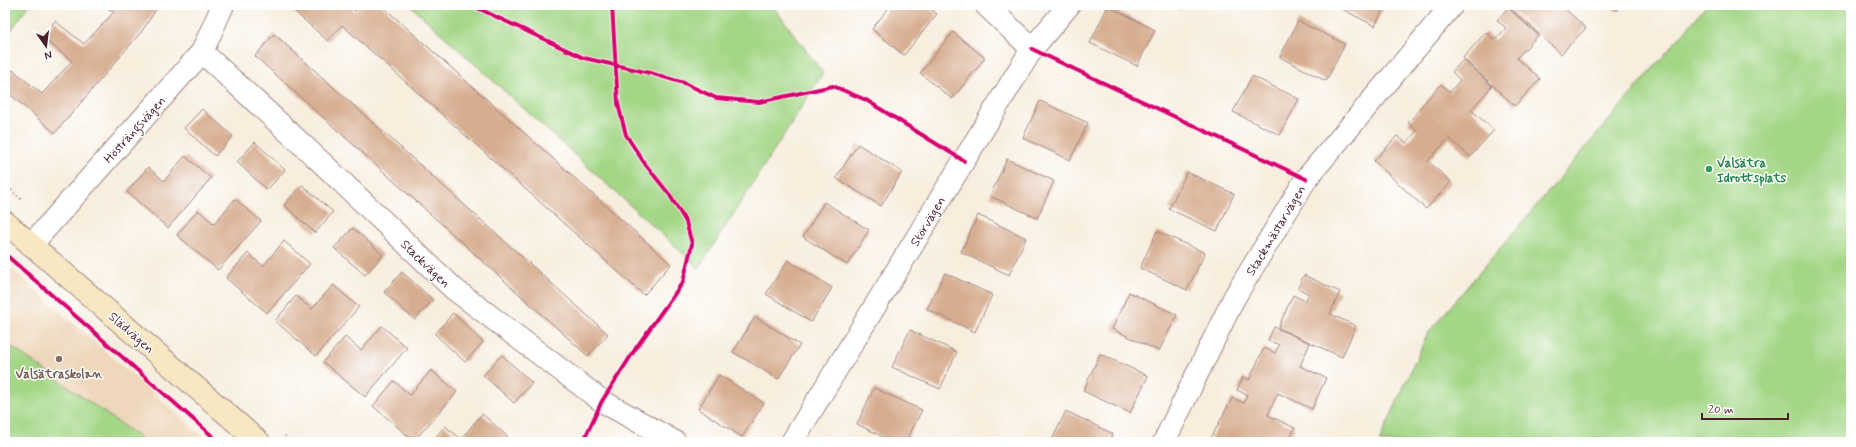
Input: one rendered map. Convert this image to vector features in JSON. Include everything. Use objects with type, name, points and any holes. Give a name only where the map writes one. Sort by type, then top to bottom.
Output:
[{"type":"street","name":"Hösträngsvägen","points":[[31,244],[202,52],[223,5]]},
{"type":"street","points":[[986,5],[1032,49]]},
{"type":"street","name":"Störvägen","points":[[792,442],[1032,49],[1069,5]]},
{"type":"street","name":"Stackmästarvägen","points":[[1164,442],[1234,298],[1306,179],[1452,5]]},
{"type":"street","name":"Stackvägen","points":[[202,52],[454,289],[602,401],[675,442]]},
{"type":"street","name":"Slädvägen","points":[[5,222],[259,442]]},
{"type":"path","points":[[471,5],[584,58],[616,66]]},
{"type":"path","points":[[582,442],[602,401],[636,348],[683,282],[692,244],[686,222],[673,200],[645,164],[626,135],[618,104],[612,5]]},
{"type":"path","points":[[833,86],[866,100],[964,161]]},
{"type":"shaded area","name":"Valsätraskolan","points":[[5,263],[19,276],[209,442],[5,442]]},
{"type":"green space","points":[[5,5],[29,5],[5,39]]},
{"type":"green space","points":[[413,5],[772,5],[823,73],[699,268],[412,7]]},
{"type":"green space","name":"Valsätra Idrottsplats","points":[[1707,5],[1851,5],[1850,442],[1379,442],[1428,333]]},
{"type":"green space","points":[[5,342],[146,442],[5,442]]},
{"type":"building","points":[[103,5],[159,5],[142,31],[55,133],[5,90],[5,80],[13,70],[42,94],[72,61],[42,37],[55,21],[84,44],[114,12]]},
{"type":"building","points":[[287,5],[349,5],[355,11],[361,5],[381,5],[671,264],[644,295],[342,25],[328,41]]},
{"type":"building","points":[[891,5],[926,5],[937,14],[904,55],[872,29]]},
{"type":"building","points":[[1173,5],[1186,5],[1183,10]]},
{"type":"building","points":[[1334,5],[1385,5],[1375,26]]},
{"type":"building","points":[[1511,5],[1564,5],[1563,7],[1586,28],[1561,54],[1509,7]]},
{"type":"building","points":[[1610,5],[1621,5],[1616,11]]},
{"type":"building","points":[[1108,6],[1155,30],[1137,66],[1090,43]]},
{"type":"building","points":[[1508,8],[1538,35],[1517,58],[1540,79],[1515,106],[1463,58],[1486,32],[1495,40],[1506,28],[1497,20]]},
{"type":"building","points":[[1298,21],[1345,44],[1326,81],[1280,57]]},
{"type":"building","points":[[953,32],[985,58],[952,99],[920,73]]},
{"type":"building","points":[[274,34],[608,334],[588,356],[255,56]]},
{"type":"building","points":[[1463,60],[1492,86],[1471,110],[1494,130],[1470,157],[1449,138],[1428,161],[1451,182],[1426,209],[1374,161],[1397,136],[1406,143],[1417,131],[1408,123],[1441,84],[1450,92],[1460,80],[1452,72]]},
{"type":"building","points":[[1252,76],[1299,99],[1280,135],[1233,112]]},
{"type":"building","points":[[1040,101],[1088,123],[1070,160],[1023,138]]},
{"type":"building","points":[[202,109],[233,136],[215,156],[184,128]]},
{"type":"building","points":[[255,142],[285,170],[267,190],[237,162]]},
{"type":"building","points":[[858,144],[902,172],[881,206],[836,178]]},
{"type":"building","points":[[185,156],[211,178],[168,228],[127,192],[148,167],[164,181]]},
{"type":"building","points":[[1007,159],[1054,181],[1037,218],[990,196]]},
{"type":"building","points":[[1187,172],[1234,194],[1217,231],[1169,209]]},
{"type":"building","points":[[302,185],[333,212],[315,233],[284,205]]},
{"type":"building","points":[[235,199],[261,221],[218,270],[177,235],[198,210],[214,224]]},
{"type":"building","points":[[824,202],[869,230],[847,265],[803,237]]},
{"type":"building","points":[[978,215],[1026,238],[1009,275],[961,252]]},
{"type":"building","points":[[353,228],[383,255],[365,275],[334,248]]},
{"type":"building","points":[[1157,231],[1205,253],[1187,290],[1140,268]]},
{"type":"building","points":[[284,241],[310,264],[267,313],[226,278],[248,253],[263,266]]},
{"type":"building","points":[[788,260],[832,288],[811,322],[766,294]]},
{"type":"building","points":[[402,272],[433,300],[415,320],[384,292]]},
{"type":"building","points":[[945,273],[992,295],[975,332],[927,309]]},
{"type":"building","points":[[1304,275],[1340,292],[1330,314],[1356,326],[1342,357],[1278,328],[1293,295],[1305,301],[1309,294],[1298,288]]},
{"type":"building","points":[[333,285],[359,307],[316,356],[275,321],[296,296],[312,309]]},
{"type":"building","points":[[1129,292],[1177,315],[1159,351],[1112,329]]},
{"type":"building","points":[[453,313],[483,342],[465,362],[435,334]]},
{"type":"building","points":[[755,317],[800,345],[778,379],[733,352]]},
{"type":"building","points":[[382,326],[407,348],[365,397],[323,362],[345,337],[361,350]]},
{"type":"building","points":[[1274,327],[1310,343],[1300,366],[1326,378],[1312,409],[1278,393],[1268,415],[1295,428],[1288,442],[1209,442],[1232,398],[1244,403],[1247,395],[1237,390],[1243,377],[1249,380],[1264,348],[1275,353],[1279,345],[1268,340]]},
{"type":"building","points":[[910,330],[957,352],[940,389],[892,367]]},
{"type":"building","points":[[1100,354],[1148,376],[1130,413],[1083,391]]},
{"type":"building","points":[[502,355],[532,383],[514,403],[483,375]]},
{"type":"building","points":[[431,370],[457,392],[414,441],[373,406],[394,381],[410,395]]},
{"type":"building","points":[[719,375],[764,403],[742,437],[698,409]]},
{"type":"building","points":[[874,388],[922,410],[906,442],[894,442],[857,424]]},
{"type":"building","points":[[1066,411],[1113,434],[1109,442],[1051,442]]},
{"type":"building","points":[[482,414],[508,437],[503,442],[431,442],[445,426],[461,439]]},
{"type":"cycle path","points":[[471,5],[584,58],[650,73],[684,83],[716,98],[759,102],[833,86],[866,100],[964,161]]},
{"type":"cycle path","points":[[583,442],[602,401],[636,348],[683,282],[692,244],[686,222],[669,194],[645,164],[626,135],[618,104],[612,5]]},
{"type":"cycle path","points":[[1032,49],[1306,179]]},
{"type":"cycle path","points":[[5,254],[219,442]]},
{"type":"place","name":"Valsätra Idrottsplats","points":[[1709,169]]},
{"type":"place","name":"Valsätraskolan","points":[[59,359]]}]
